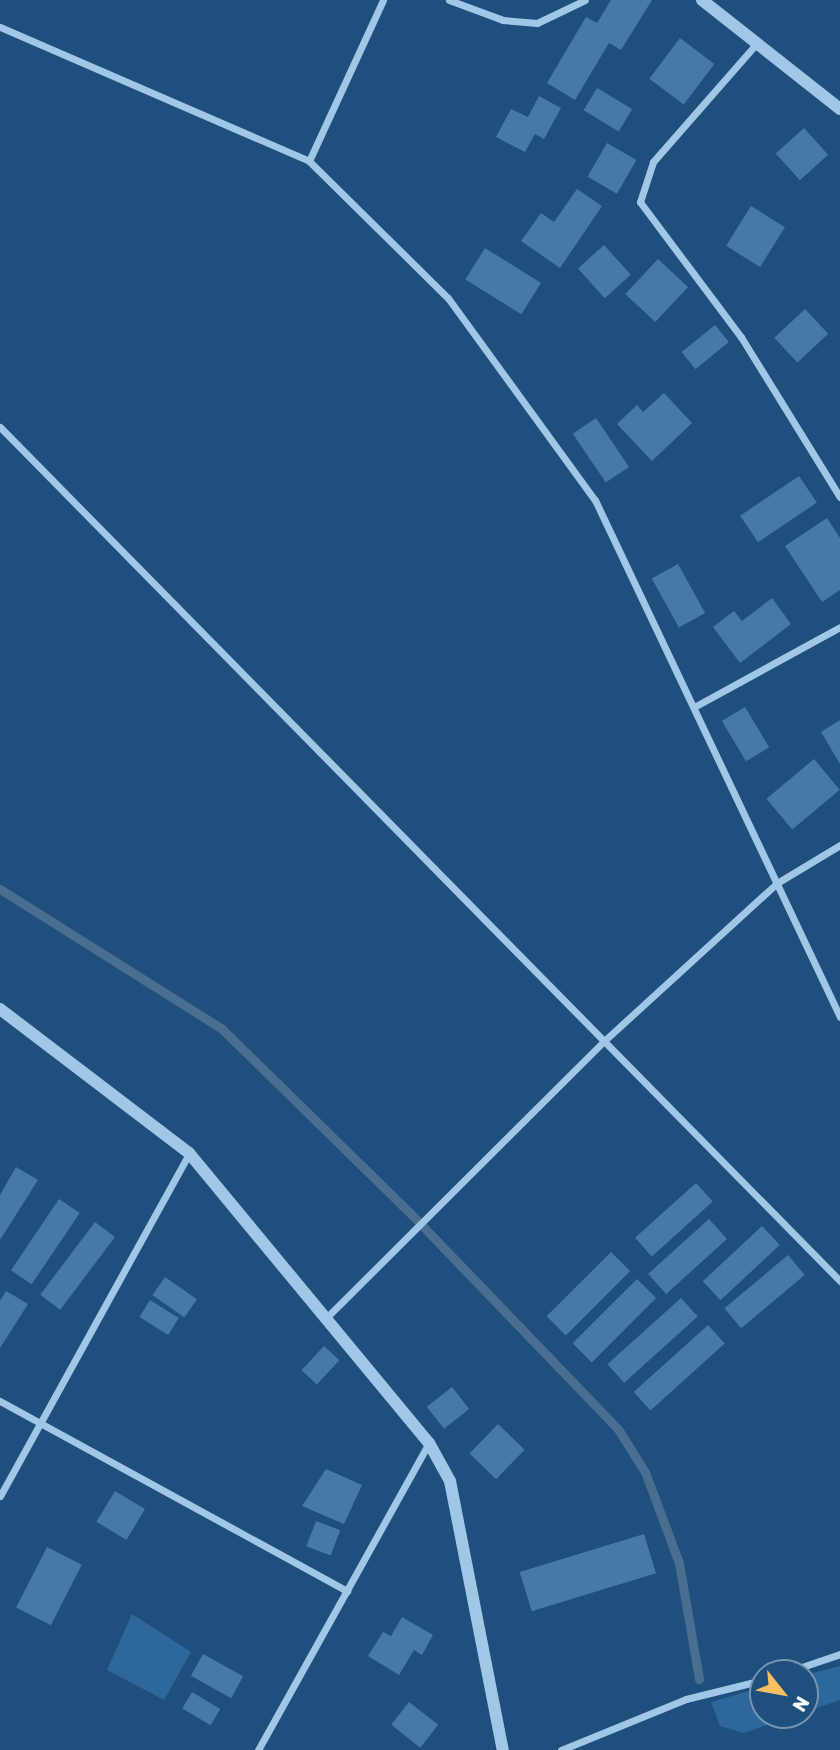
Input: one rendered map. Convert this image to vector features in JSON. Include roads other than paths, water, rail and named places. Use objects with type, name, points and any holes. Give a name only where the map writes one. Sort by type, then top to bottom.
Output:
[{"type":"street","points":[[309,161],[383,0]]},
{"type":"street","points":[[449,0],[503,20],[537,23],[585,0]]},
{"type":"street","points":[[702,0],[840,109]]},
{"type":"street","points":[[0,27],[309,161],[448,298],[595,499],[840,1017]]},
{"type":"street","points":[[757,43],[653,162],[639,202],[741,337],[840,497]]},
{"type":"street","points":[[0,427],[840,1281]]},
{"type":"street","points":[[694,707],[840,627]]},
{"type":"street","points":[[325,1319],[604,1041],[777,883],[840,845]]},
{"type":"street","points":[[0,1009],[189,1153],[429,1443],[450,1481],[503,1750]]},
{"type":"street","points":[[0,1496],[189,1153]]},
{"type":"street","points":[[0,1401],[347,1591]]},
{"type":"street","points":[[258,1750],[429,1443]]},
{"type":"street","points":[[819,1661],[840,1654]]},
{"type":"street","points":[[561,1750],[686,1699],[749,1683]]},
{"type":"waterway","points":[[0,889],[221,1028],[412,1215],[618,1429],[645,1472],[679,1563],[699,1679]]}]
